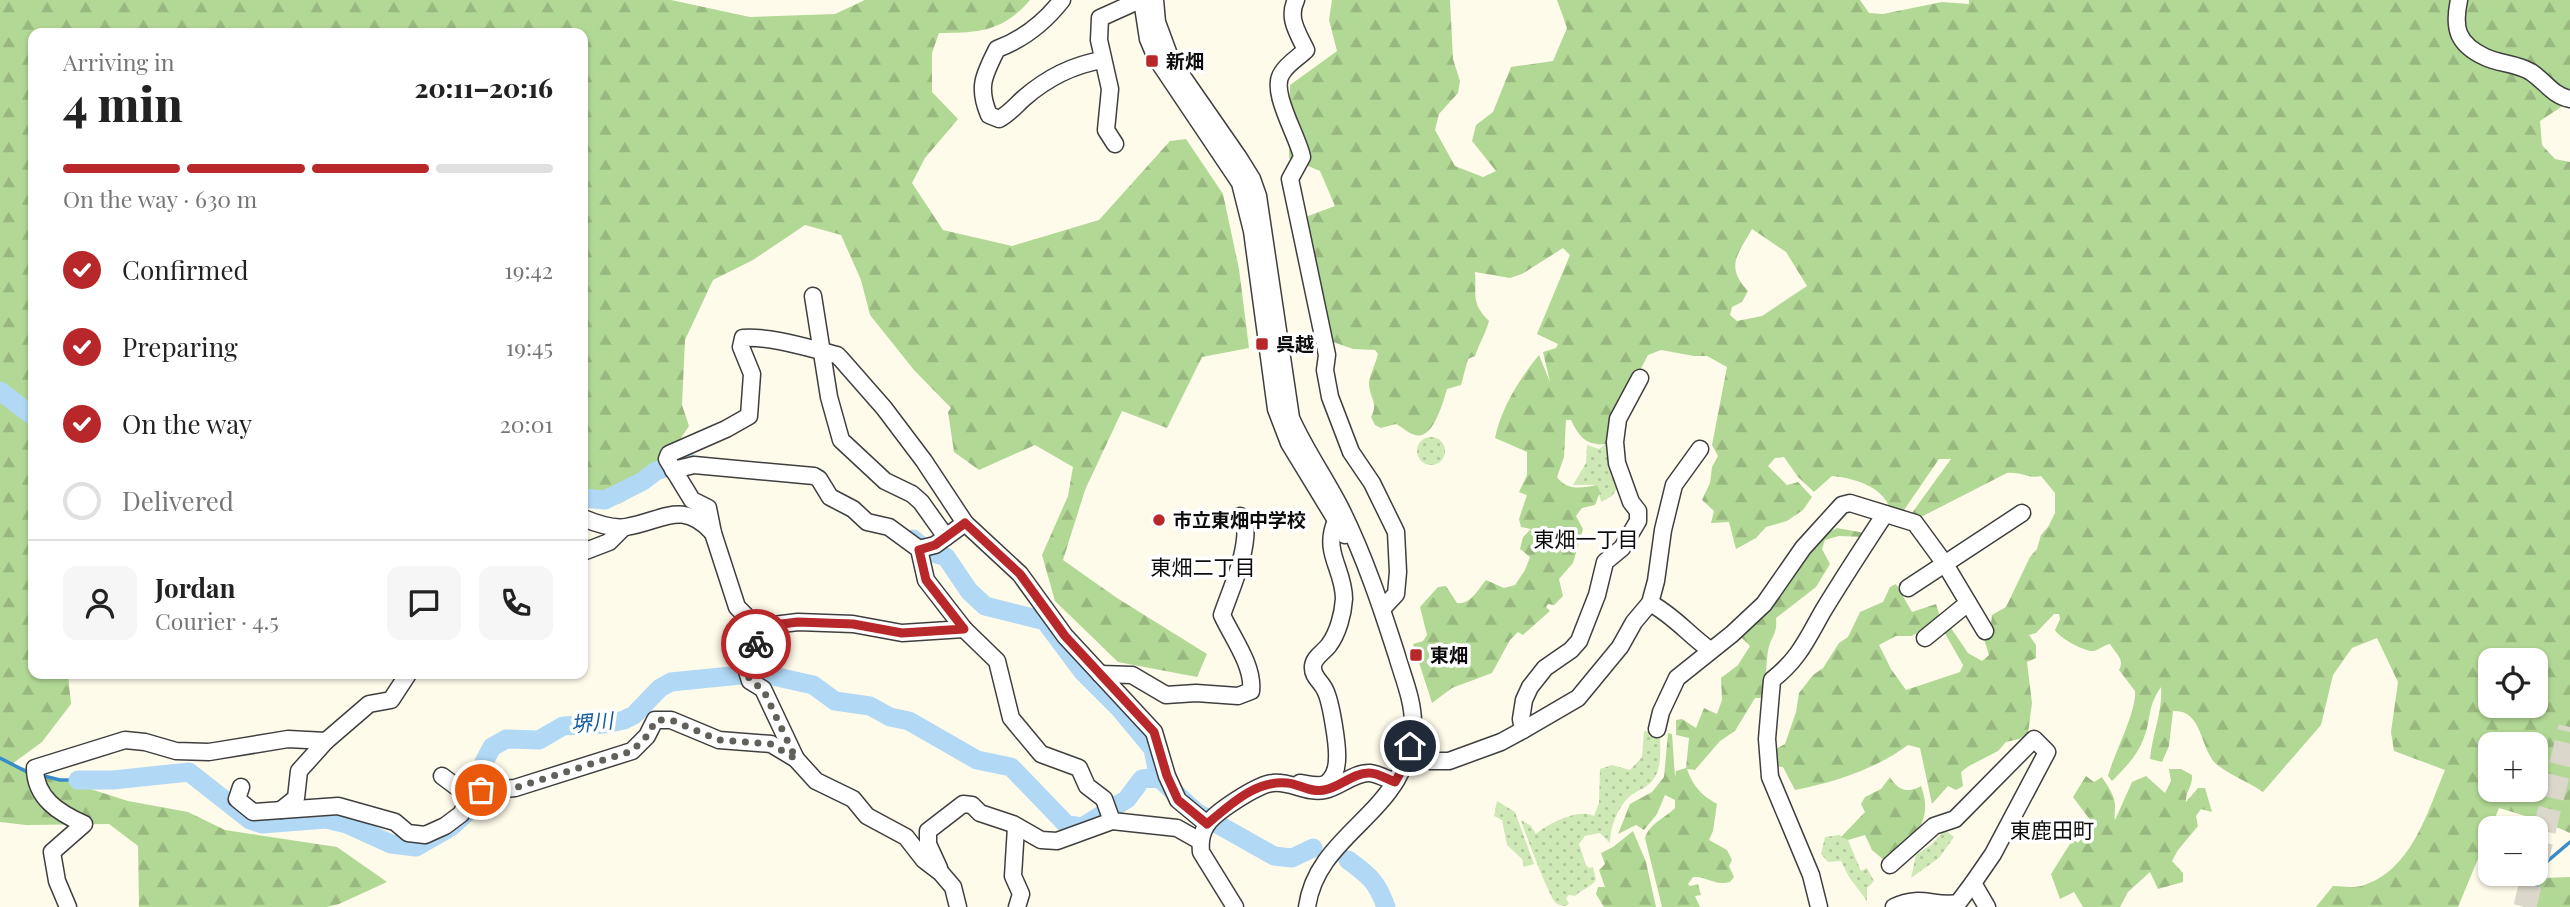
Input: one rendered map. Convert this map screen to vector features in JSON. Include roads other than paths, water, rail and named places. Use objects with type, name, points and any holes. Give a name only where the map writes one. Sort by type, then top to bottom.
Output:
[{"type":"street","points":[[1062,0],[1047,18],[1016,41],[997,49],[983,78],[982,100],[989,115],[999,119],[1064,70],[1082,63],[1102,60]]},
{"type":"street","points":[[1115,144],[1106,130],[1110,89],[1099,40],[1100,18],[1141,0],[1148,40],[1156,58],[1240,183],[1252,231],[1276,410],[1289,443],[1336,522],[1369,568]]},
{"type":"street","points":[[1155,0],[1157,22],[1171,60],[1252,179],[1263,218],[1291,418],[1300,439],[1341,509],[1369,568],[1410,697],[1413,723],[1408,754],[1395,782],[1377,807],[1326,859],[1315,878],[1307,907]]},
{"type":"street","points":[[1296,0],[1293,7],[1293,24],[1306,50],[1280,74],[1278,86],[1281,102],[1300,144],[1302,157],[1290,179],[1327,355],[1325,370],[1330,397],[1351,452],[1372,483],[1396,532],[1396,594],[1382,609]]},
{"type":"street","points":[[2459,0],[2455,18],[2457,32],[2465,43],[2485,58],[2514,64],[2532,73],[2557,96],[2570,99]]},
{"type":"street","points":[[813,296],[821,352],[841,440],[885,481],[912,494],[921,502],[946,537]]},
{"type":"street","points":[[796,759],[763,689],[750,681],[746,668],[755,651],[757,627],[737,607],[713,533],[708,508],[692,500],[667,459],[669,454],[749,416],[752,374],[741,346],[743,338],[836,355],[841,359],[884,408],[924,461],[965,523],[1020,574],[1065,636],[1154,732],[1167,776],[1178,800],[1207,824]]},
{"type":"street","points":[[1523,730],[1521,719],[1530,687],[1545,668],[1571,650],[1579,640],[1597,595],[1605,562],[1622,548],[1639,521],[1638,511],[1631,502],[1618,463],[1615,442],[1618,419],[1640,377]]},
{"type":"street","points":[[1408,754],[1430,761],[1449,761],[1501,742],[1578,698],[1620,648],[1633,622],[1650,603],[1668,503],[1674,485],[1700,449]]},
{"type":"street","points":[[673,470],[694,464],[814,476],[819,479],[830,497],[853,509],[867,522],[889,527],[919,550],[926,580],[964,629],[997,661],[1011,718],[1041,754],[1079,768],[1087,786],[1104,799],[1112,821]]},
{"type":"street","points":[[1657,729],[1661,712],[1677,678],[1732,634],[1763,604],[1803,548],[1842,505],[1850,503],[1915,523],[1945,564],[1985,631]]},
{"type":"street","points":[[1909,588],[2022,513]]},
{"type":"street","points":[[588,519],[623,528],[685,514],[703,522],[713,533]]},
{"type":"street","points":[[1819,907],[1811,874],[1770,777],[1767,738],[1772,680],[1789,667],[1802,650],[1885,514]]},
{"type":"street","points":[[1100,674],[1132,676],[1166,695],[1196,692],[1238,696],[1251,691],[1252,681],[1222,615],[1247,532],[1245,520],[1240,516]]},
{"type":"street","points":[[1298,786],[1300,783],[1322,785],[1328,782],[1335,773],[1338,760],[1326,690],[1312,669],[1315,660],[1329,646],[1343,611],[1344,597],[1332,555],[1330,535],[1336,522]]},
{"type":"street","points":[[919,550],[935,545],[965,523]]},
{"type":"street","points":[[588,550],[609,542],[623,528]]},
{"type":"street","points":[[1650,603],[1663,610],[1710,650]]},
{"type":"street","points":[[1925,638],[1968,603]]},
{"type":"street","points":[[757,627],[798,622],[853,624],[902,633],[964,629]]},
{"type":"street","points":[[281,810],[296,798],[299,771],[326,741],[369,704],[391,700],[405,679]]},
{"type":"street","points":[[241,787],[237,799],[253,812],[338,806],[394,822],[408,833],[425,835],[445,826],[461,814],[470,797],[481,790],[515,788],[632,751],[647,736],[656,720],[671,720],[719,740],[771,744],[796,759],[816,781],[853,799],[867,816],[906,837],[953,887],[958,907]]},
{"type":"street","points":[[68,907],[57,881],[52,852],[84,824],[49,804],[35,780],[35,768],[125,740],[145,742],[176,751],[209,752],[288,739],[326,741]]},
{"type":"street","points":[[1890,865],[1934,826],[1955,819],[2034,739],[2047,752],[1993,854],[1958,902],[1951,904],[1906,901],[1894,907]]},
{"type":"street","points":[[1234,907],[1201,852],[1200,841],[1207,824],[1243,795],[1271,783],[1289,783],[1313,791],[1326,790],[1372,773],[1395,782]]},
{"type":"street","points":[[442,776],[470,797]]},
{"type":"street","points":[[941,873],[928,844],[928,831],[963,804],[972,805],[980,813],[1013,824],[1041,840],[1057,841],[1112,821],[1177,828],[1200,841]]},
{"type":"street","points":[[1016,827],[1013,876],[1021,894],[1017,907]]},
{"type":"street","points":[[1973,883],[1987,907]]},
{"type":"waterway","points":[[0,391],[28,412]]},
{"type":"waterway","name":"堺川","points":[[588,498],[605,500],[643,481],[656,471],[687,461]]},
{"type":"waterway","name":"堺川","points":[[913,539],[927,551],[946,557],[969,591],[985,606],[1045,621],[1083,672],[1120,709],[1153,749],[1157,769]]},
{"type":"waterway","name":"堺川","points":[[78,780],[113,780],[189,772],[250,820],[262,824],[326,819],[347,824],[391,844],[416,847],[451,827],[475,805],[484,762],[492,747],[506,739],[539,740],[563,726],[605,724],[624,720],[634,715],[660,688],[671,682],[760,673],[813,685],[835,701],[870,706],[890,717],[909,721],[977,760],[1011,767],[1066,824],[1082,827],[1127,799],[1142,779],[1158,777],[1196,812],[1274,856],[1292,858],[1313,848]]},
{"type":"waterway","points":[[0,758],[29,773]]},
{"type":"waterway","points":[[40,775],[60,780],[78,780]]},
{"type":"waterway","points":[[2528,907],[2536,894],[2537,870],[2570,842]]},
{"type":"waterway","name":"堺川","points":[[1348,860],[1372,880],[1386,907]]},
{"type":"tunnel","points":[[2548,816],[2570,727]]},
{"type":"tunnel","points":[[2525,907],[2530,886]]},
{"type":"place","name":"新畑","points":[[1152,61]]},
{"type":"place","name":"呉越","points":[[1262,344]]},
{"type":"place","name":"市立東畑中学校","points":[[1159,520]]},
{"type":"place","name":"東畑","points":[[1416,655]]},
{"type":"district","name":"東畑一丁目","points":[[1586,540]]},
{"type":"district","name":"東畑二丁目","points":[[1203,568]]},
{"type":"district","name":"東鹿田町","points":[[2052,831]]}]
